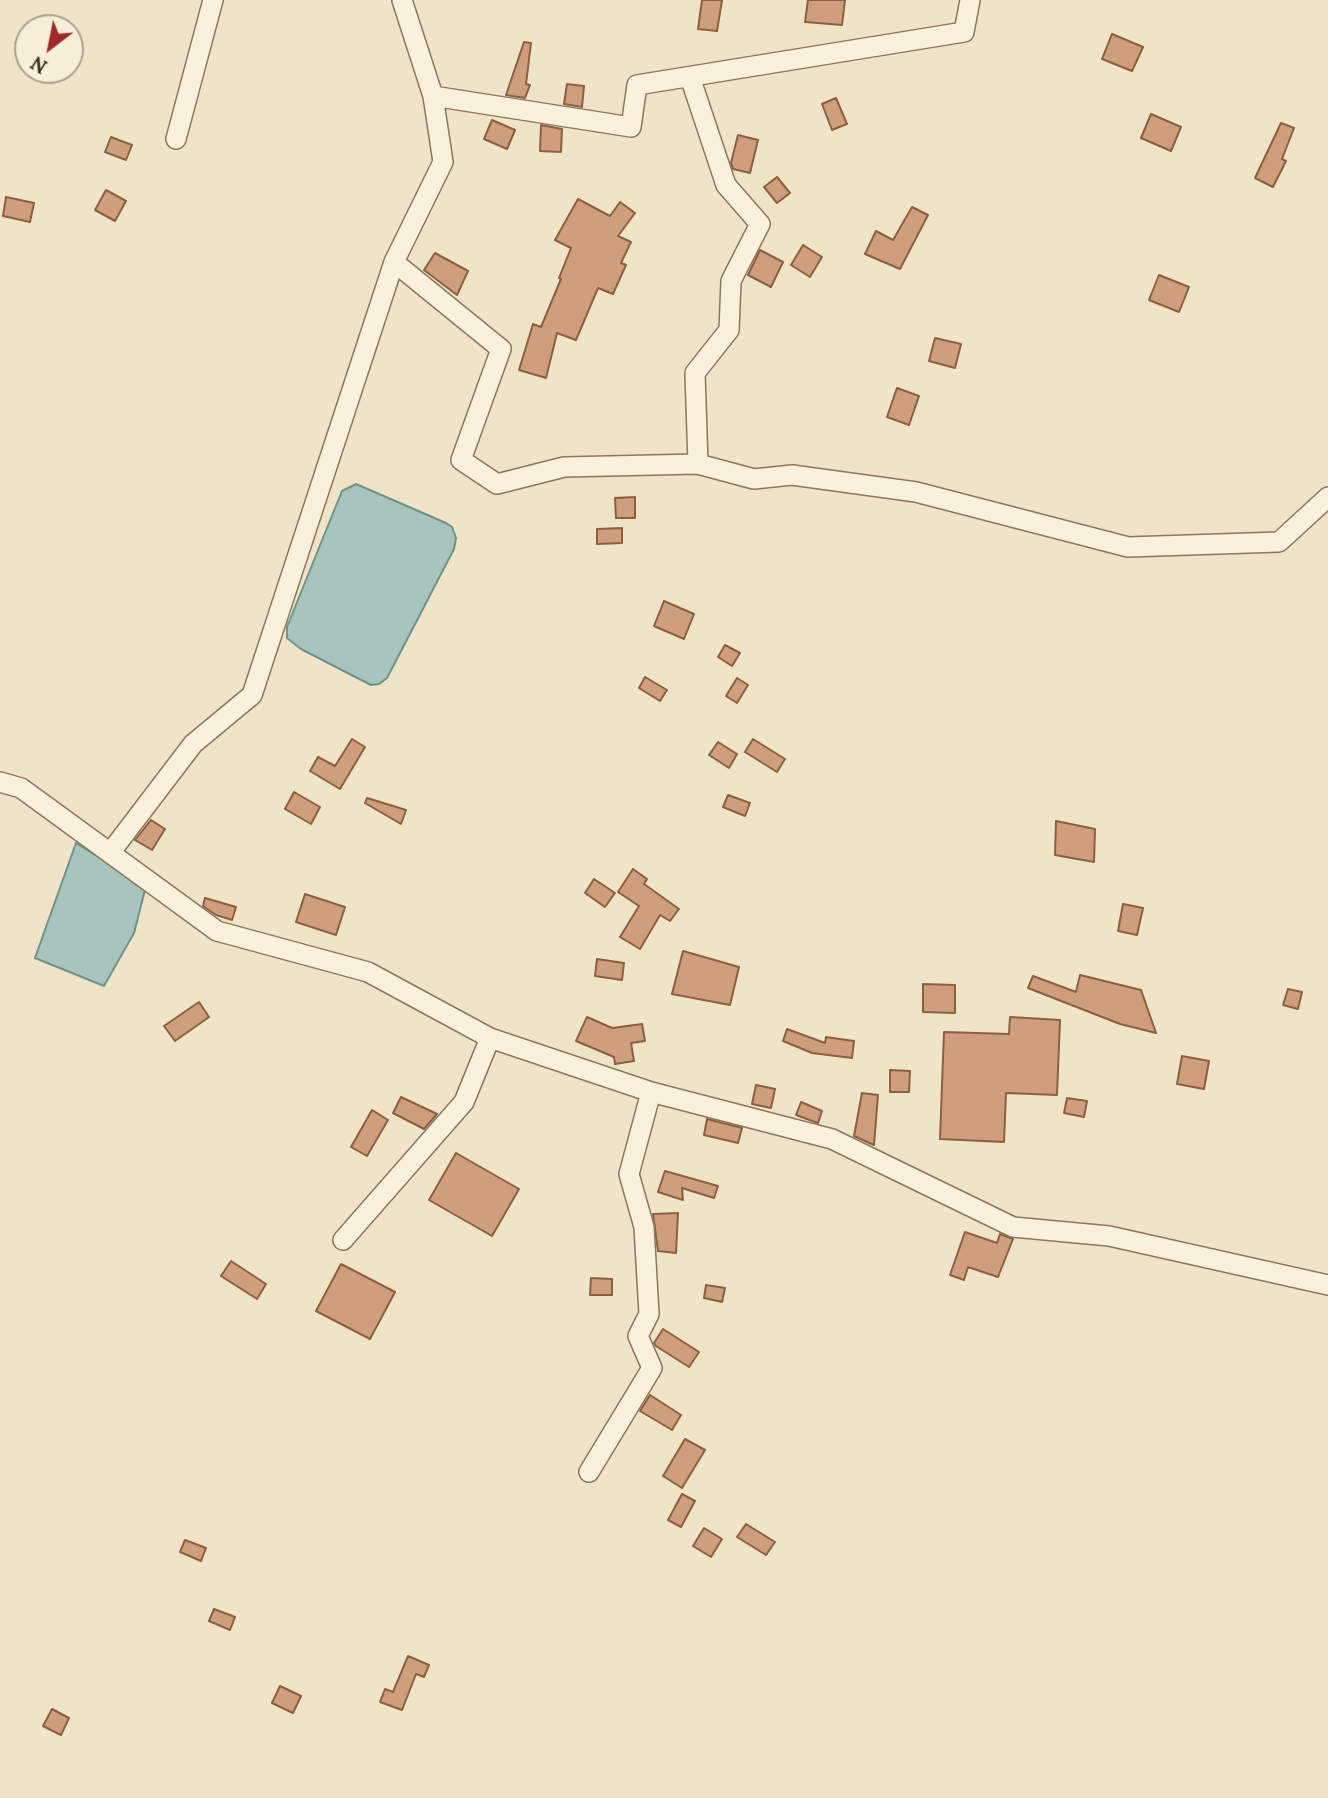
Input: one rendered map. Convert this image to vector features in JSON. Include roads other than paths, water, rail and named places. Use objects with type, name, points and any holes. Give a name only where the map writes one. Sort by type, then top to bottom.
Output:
[{"type":"street","points":[[176,138],[213,0]]},
{"type":"street","points":[[110,853],[193,744],[252,695],[394,262],[443,162],[433,96],[402,0]]},
{"type":"street","points":[[433,96],[631,127],[637,85],[964,32],[970,0]]},
{"type":"street","points":[[690,77],[726,185],[760,224],[731,281],[729,330],[695,373],[698,464]]},
{"type":"street","points":[[394,262],[501,349],[461,460],[496,484],[564,467],[698,464],[754,479],[792,475],[916,492],[1128,547],[1279,542],[1328,497]]},
{"type":"street","points":[[0,782],[21,788],[217,931],[368,972],[490,1038],[651,1092],[832,1139],[1013,1227],[1109,1236],[1328,1285]]},
{"type":"street","points":[[343,1240],[464,1102],[490,1038]]},
{"type":"street","points":[[589,1472],[652,1368],[638,1336],[649,1314],[643,1227],[629,1174],[651,1092]]},
{"type":"water","points":[[356,484],[446,523],[452,527],[456,538],[454,549],[387,678],[379,684],[371,685],[301,649],[287,638],[287,627],[342,491]]},
{"type":"water","points":[[76,843],[146,886],[134,933],[104,986],[35,958]]}]
